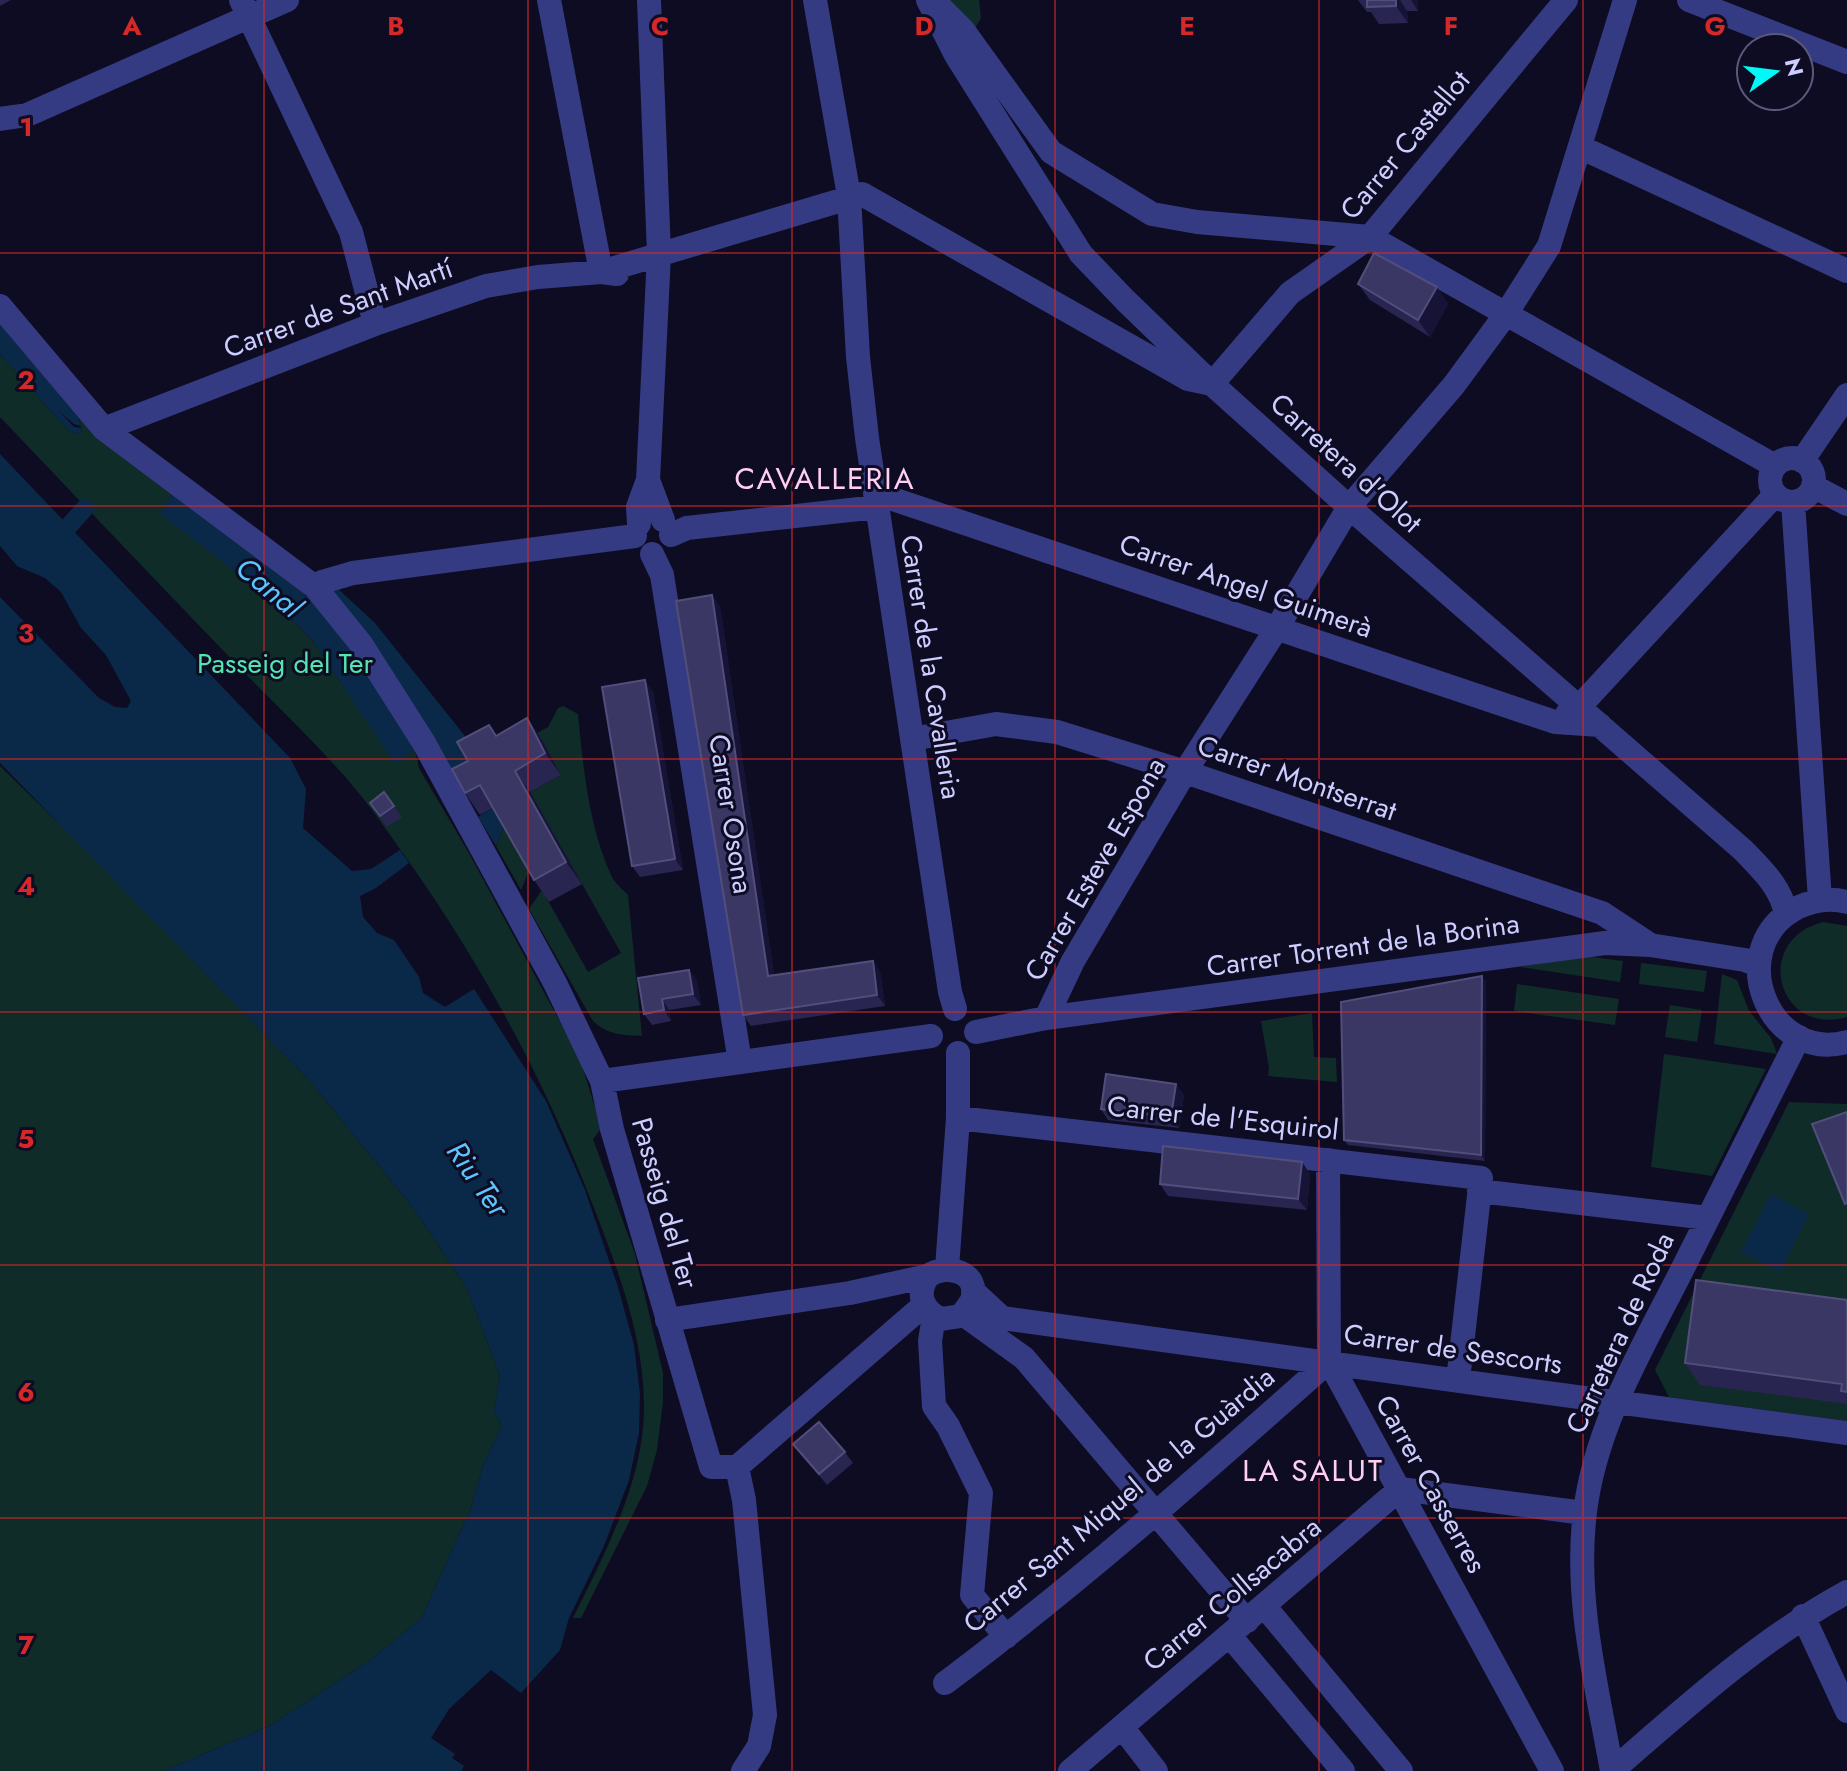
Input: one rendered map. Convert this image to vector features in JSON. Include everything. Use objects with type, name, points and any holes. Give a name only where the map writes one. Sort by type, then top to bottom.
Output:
[{"type":"street","points":[[0,119],[27,115],[245,8],[287,0]]},
{"type":"street","points":[[549,0],[601,272]]},
{"type":"street","points":[[649,0],[658,266]]},
{"type":"street","name":"Carrer de la Cavalleria","points":[[815,0],[849,196],[858,357],[876,500],[955,1009]]},
{"type":"street","points":[[931,0],[963,30],[1051,152],[1152,214],[1197,222],[1370,237],[1775,466]]},
{"type":"street","name":"Carretera d'Olot","points":[[931,0],[956,55],[1081,254],[1212,384],[1759,866],[1783,899],[1786,914]]},
{"type":"street","name":"Carrer Castellot","points":[[1212,384],[1290,293],[1370,237],[1566,0]]},
{"type":"street","name":"Carrer Esteve Espona","points":[[1046,1018],[1073,961],[1185,772],[1277,628],[1349,507],[1454,385],[1506,314],[1549,246],[1625,0]]},
{"type":"street","points":[[1689,0],[1847,62]]},
{"type":"street","points":[[245,8],[351,232],[375,324]]},
{"type":"street","points":[[1580,147],[1847,271]]},
{"type":"street","points":[[849,196],[862,194],[1188,379],[1212,384]]},
{"type":"street","name":"Carrer de Sant Martí","points":[[104,429],[375,324],[486,286],[538,277],[658,266],[849,196]]},
{"type":"street","name":"Carrer Osona","points":[[658,266],[648,480],[740,1062]]},
{"type":"street","name":"Passeig del Ter","points":[[0,306],[104,429],[315,587],[361,644],[424,743],[555,983],[602,1081],[612,1129],[711,1467],[737,1467]]},
{"type":"street","points":[[1802,461],[1847,395]]},
{"type":"street","points":[[1555,722],[1579,707],[1784,499],[1808,496],[1813,486],[1811,468],[1802,461],[1785,459],[1775,466],[1770,482],[1784,499],[1839,900],[1802,905],[1786,914],[1772,928],[1758,965],[1760,989],[1770,1011],[1786,1029],[1799,1037],[1824,1044],[1847,1042]]},
{"type":"street","points":[[1813,486],[1847,504]]},
{"type":"street","points":[[315,587],[353,573],[656,542],[687,528],[876,500]]},
{"type":"street","name":"Carrer Angel Guimerà","points":[[876,500],[1277,628],[1555,722],[1600,725]]},
{"type":"street","name":"Carrer Montserrat","points":[[912,739],[996,724],[1057,732],[1602,913],[1650,945]]},
{"type":"street","name":"Carrer Torrent de la Borina","points":[[976,1032],[1046,1018],[1605,943],[1650,945],[1745,960],[1758,965]]},
{"type":"street","points":[[948,1009],[968,1014],[976,1032],[972,1043],[951,1054],[938,1048],[931,1036],[932,1022],[948,1009]]},
{"type":"street","points":[[602,1081],[931,1036]]},
{"type":"street","name":"Carretera de Roda","points":[[1612,1771],[1586,1620],[1582,1563],[1584,1513],[1593,1462],[1618,1402],[1799,1037]]},
{"type":"street","points":[[958,1053],[958,1118],[938,1272],[922,1290],[929,1310],[934,1406],[948,1426],[981,1493],[972,1595],[1006,1637]]},
{"type":"street","name":"Carrer de l'Esquirol","points":[[958,1118],[1328,1160],[1480,1184]]},
{"type":"street","name":"Carrer Casserres","points":[[1328,1160],[1329,1361],[1552,1771]]},
{"type":"street","points":[[1458,1380],[1480,1184],[1708,1218]]},
{"type":"street","points":[[667,1320],[850,1293],[956,1269],[965,1276],[973,1291],[972,1300],[963,1314],[949,1320],[929,1310]]},
{"type":"street","name":"Carrer de Sescorts","points":[[973,1291],[1002,1318],[1847,1433]]},
{"type":"street","points":[[743,1771],[759,1746],[765,1715],[744,1500],[737,1467],[929,1310]]},
{"type":"street","points":[[963,1314],[1024,1358],[1247,1621],[1401,1771]]},
{"type":"street","points":[[1024,1358],[1033,1334],[1050,1324]]},
{"type":"street","name":"Carrer Sant Miquel de la Guàrdia","points":[[945,1683],[1156,1514],[1329,1361]]},
{"type":"street","points":[[1400,1489],[1584,1513]]},
{"type":"street","name":"Carrer Collsacabra","points":[[1070,1771],[1400,1489]]},
{"type":"street","points":[[1612,1771],[1703,1693],[1803,1616],[1847,1592]]},
{"type":"street","points":[[1803,1616],[1847,1711]]},
{"type":"street","points":[[1247,1621],[1343,1771]]},
{"type":"street","points":[[1122,1727],[1156,1771]]},
{"type":"street","points":[[1605,1732],[1649,1739]]},
{"type":"green space","points":[[948,0],[979,0],[981,18],[973,32]]},
{"type":"green space","name":"Passeig del Ter","points":[[0,354],[69,431],[82,434],[79,416],[173,492],[161,514],[271,599],[312,640],[395,763],[415,750],[419,768],[470,855],[580,1059],[599,1120],[600,1130],[593,1139],[635,1254],[663,1373],[657,1450],[647,1486],[581,1618],[573,1618],[615,1530],[638,1461],[644,1408],[643,1378],[632,1320],[615,1263],[557,1118],[514,1031],[465,947],[364,800],[314,743],[0,417]]},
{"type":"green space","points":[[563,706],[578,714],[592,818],[612,877],[628,895],[642,1036],[610,1032],[593,1021],[529,909],[542,890],[588,972],[621,953],[530,792],[561,775],[506,750],[548,727],[558,708]]},
{"type":"green space","points":[[0,766],[310,1081],[414,1209],[467,1288],[500,1376],[494,1411],[502,1426],[484,1463],[471,1508],[421,1619],[369,1661],[271,1725],[164,1771],[0,1771]]},
{"type":"green space","points":[[505,824],[530,868],[521,890],[496,846]]},
{"type":"green space","points":[[1823,922],[1847,926],[1847,1017],[1823,1019],[1804,1013],[1790,1000],[1782,984],[1781,965],[1787,947],[1801,932]]},
{"type":"green space","points":[[1585,956],[1623,961],[1620,982],[1520,967]]},
{"type":"green space","points":[[1641,963],[1707,971],[1704,992],[1639,984]]},
{"type":"green space","points":[[1722,974],[1737,980],[1749,1011],[1771,1038],[1777,1054],[1714,1044]]},
{"type":"green space","points":[[1517,984],[1619,999],[1615,1025],[1514,1011]]},
{"type":"green space","points":[[1670,1005],[1702,1010],[1697,1042],[1665,1037]]},
{"type":"green space","points":[[1312,1013],[1314,1057],[1336,1058],[1337,1082],[1268,1076],[1261,1021]]},
{"type":"green space","points":[[1664,1054],[1766,1069],[1712,1176],[1651,1167]]},
{"type":"green space","points":[[1789,1102],[1847,1104],[1847,1421],[1669,1397],[1655,1370]]},
{"type":"water","points":[[0,324],[78,416],[81,426],[60,412],[74,427],[81,428],[82,434],[69,431],[0,354]]},
{"type":"water","name":"Riu Ter","points":[[0,454],[290,758],[306,789],[303,828],[352,871],[371,869],[400,850],[409,863],[360,896],[363,917],[377,933],[394,940],[419,977],[423,993],[445,1007],[474,989],[546,1101],[585,1190],[634,1345],[640,1394],[639,1433],[629,1480],[604,1546],[569,1618],[560,1650],[521,1693],[491,1670],[449,1709],[431,1738],[455,1754],[452,1758],[464,1766],[461,1771],[164,1771],[271,1725],[369,1661],[421,1619],[471,1508],[484,1463],[502,1426],[494,1411],[500,1376],[467,1288],[414,1209],[310,1081],[0,763],[0,597],[99,698],[115,707],[127,708],[131,701],[106,655],[81,628],[61,592],[45,578],[17,566],[0,546]]},
{"type":"water","name":"Canal","points":[[173,492],[265,560],[328,618],[365,667],[415,750],[395,764],[312,640],[271,599],[160,514]]},
{"type":"water","points":[[334,585],[375,623],[476,750],[461,785],[329,591]]},
{"type":"water","points":[[495,807],[505,824],[496,846],[478,817]]},
{"type":"water","points":[[1771,1194],[1809,1214],[1780,1272],[1741,1252]]},
{"type":"building","points":[[1367,0],[1396,0],[1396,6],[1367,7]]},
{"type":"building","points":[[1374,253],[1437,287],[1418,320],[1358,284]]},
{"type":"building","points":[[712,595],[768,976],[873,961],[877,995],[743,1015],[676,601]]},
{"type":"building","points":[[645,680],[675,859],[632,866],[602,687]]},
{"type":"building","points":[[527,718],[545,753],[515,771],[566,862],[534,880],[480,785],[465,793],[452,769],[468,761],[457,742],[489,725],[496,736]]},
{"type":"building","points":[[384,792],[394,806],[380,816],[370,803]]},
{"type":"building","points":[[689,970],[693,994],[662,999],[664,1010],[644,1014],[638,978]]},
{"type":"building","points":[[1482,976],[1481,1155],[1344,1140],[1341,1002]]},
{"type":"building","points":[[1106,1074],[1176,1084],[1171,1117],[1101,1109]]},
{"type":"building","points":[[1847,1112],[1847,1203],[1845,1204],[1812,1124]]},
{"type":"building","points":[[1163,1146],[1302,1162],[1298,1199],[1160,1184]]},
{"type":"building","points":[[1696,1280],[1847,1300],[1847,1392],[1841,1391],[1842,1384],[1685,1363]]},
{"type":"building","points":[[819,1422],[845,1452],[819,1474],[793,1444]]},
{"type":"waterway","points":[[58,548],[68,527],[85,508]]},
{"type":"district","name":"CAVALLERIA","points":[[825,478]]},
{"type":"district","name":"LA SALUT","points":[[1313,1470]]}]
